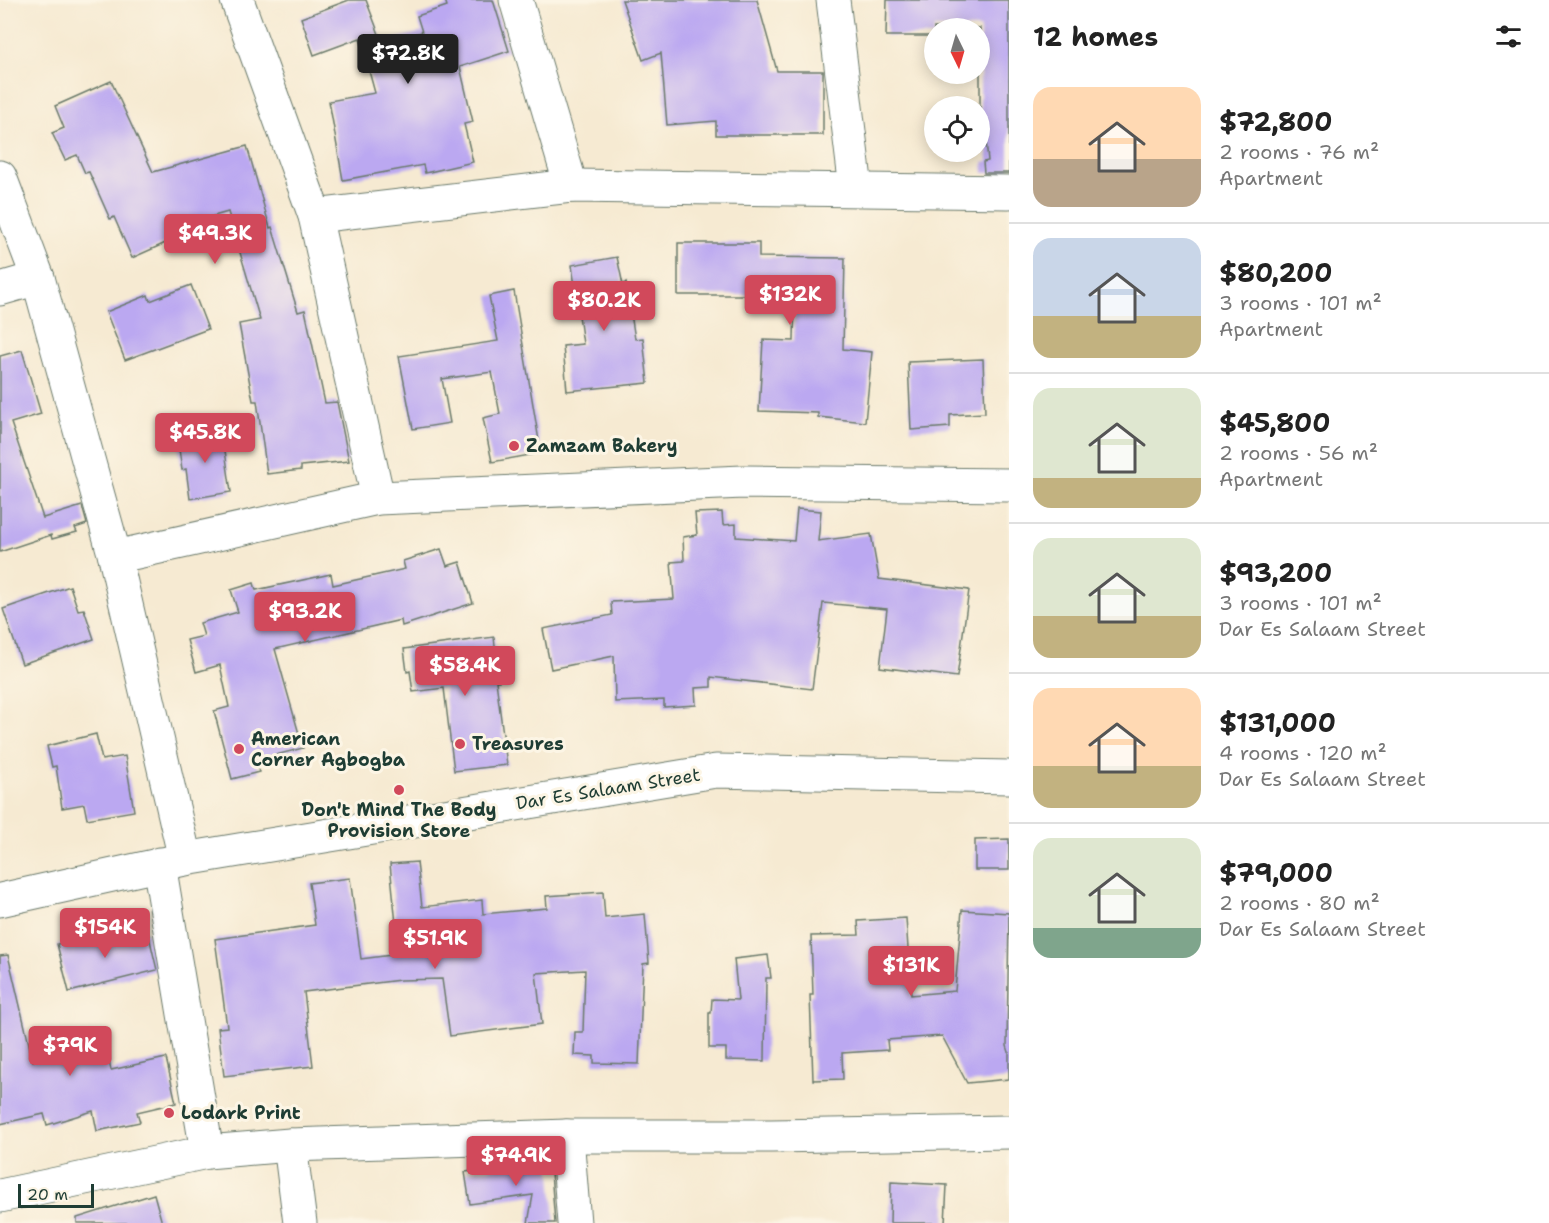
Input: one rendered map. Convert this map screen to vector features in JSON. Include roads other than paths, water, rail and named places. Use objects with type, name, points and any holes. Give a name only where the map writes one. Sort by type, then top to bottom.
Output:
[{"type":"street","points":[[237,0],[315,216],[378,498]]},
{"type":"street","points":[[516,0],[571,186]]},
{"type":"street","points":[[833,0],[856,189]]},
{"type":"street","points":[[0,177],[38,278],[115,558],[172,861],[207,1152]]},
{"type":"street","points":[[315,216],[571,186],[1009,192]]},
{"type":"street","points":[[0,289],[38,278]]},
{"type":"street","points":[[115,558],[378,498],[743,482],[1009,485]]},
{"type":"street","name":"Dar Es Salaam Street","points":[[0,900],[172,861],[716,771],[1009,777]]},
{"type":"street","points":[[0,1196],[207,1152],[290,1145],[567,1136],[771,1136],[1009,1132]]},
{"type":"street","points":[[567,1136],[574,1223]]},
{"type":"street","points":[[290,1145],[300,1223]]},
{"type":"place","name":"Zamzam Bakery","points":[[514,446]]},
{"type":"place","name":"Treasures","points":[[460,744]]},
{"type":"place","name":"American Corner Agbogba","points":[[239,749]]},
{"type":"place","name":"Don't Mind The Body Provision Store","points":[[399,790]]},
{"type":"place","name":"Lodark Print","points":[[169,1113]]}]
